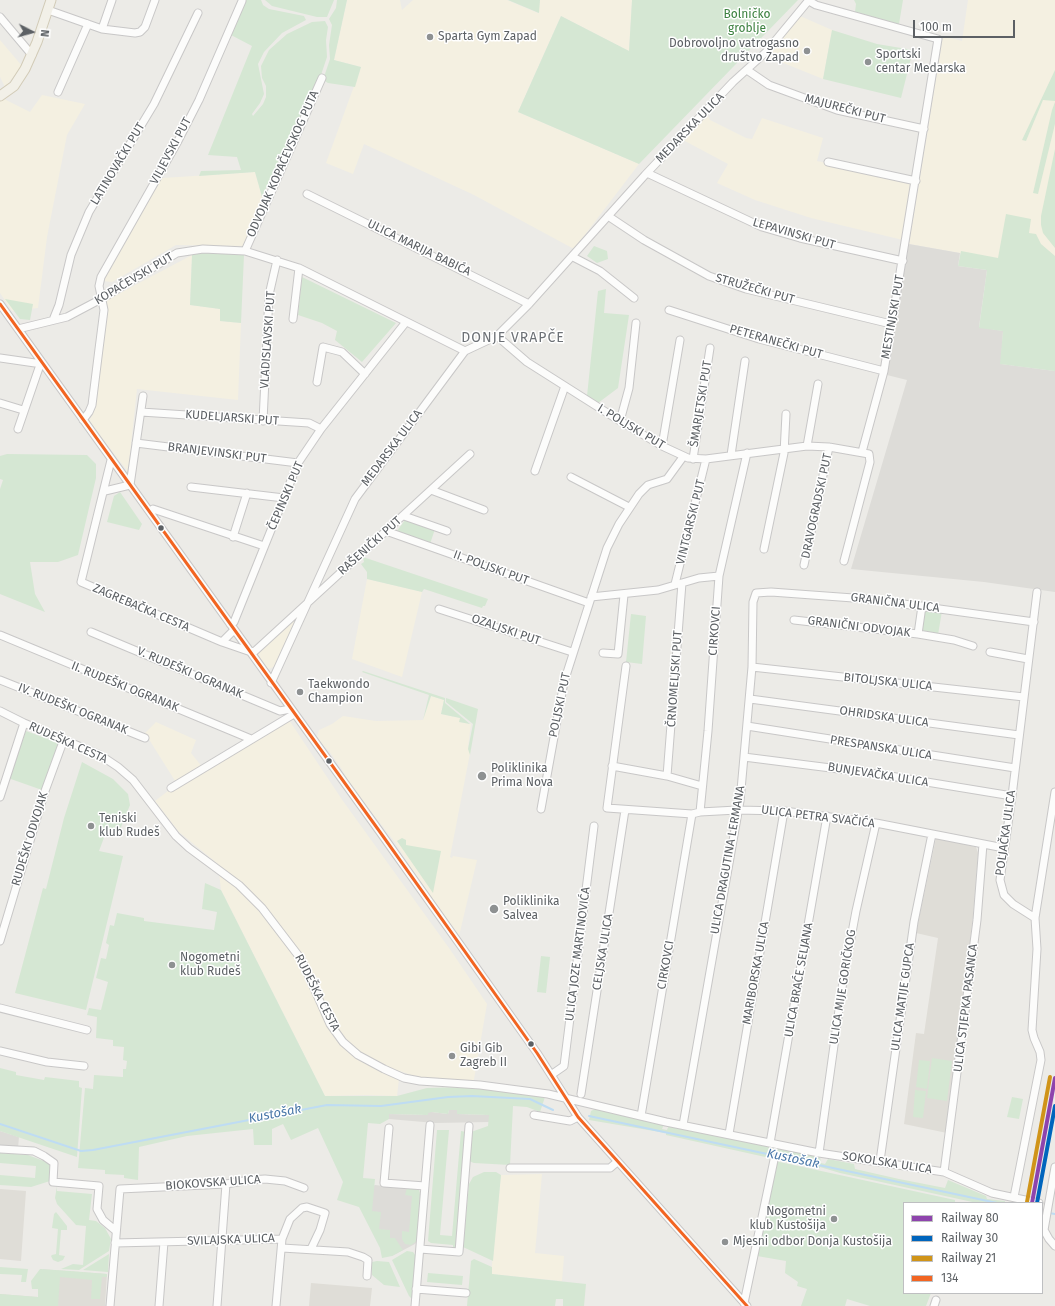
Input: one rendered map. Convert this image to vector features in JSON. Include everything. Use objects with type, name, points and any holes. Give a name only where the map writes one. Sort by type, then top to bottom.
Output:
[{"type":"main road","points":[[0,96],[14,86],[32,56],[51,0]]},
{"type":"street","points":[[102,29],[112,0]]},
{"type":"street","points":[[48,10],[102,29],[135,33],[140,32],[145,27],[155,0]]},
{"type":"street","name":"MESTINJSKI PUT","points":[[809,0],[816,5],[938,39],[884,371],[862,452]]},
{"type":"street","name":"MEDARSKA ULICA","points":[[271,683],[355,499],[362,487],[465,351],[497,336],[529,304],[573,257],[647,172],[747,70],[786,28],[809,0]]},
{"type":"street","name":"VILJEVSKI PUT","points":[[103,298],[99,286],[101,277],[181,134],[242,1]]},
{"type":"street","name":"LATINOVAČKI PUT","points":[[53,320],[59,305],[70,255],[89,212],[154,104],[198,13]]},
{"type":"street","points":[[0,17],[32,56]]},
{"type":"street","points":[[58,92],[88,24]]},
{"type":"street","name":"MAJUREČKI PUT","points":[[747,70],[776,88],[837,110],[924,129]]},
{"type":"street","name":"ODVOJAK KOPAČEVSKOG PUTA","points":[[245,251],[322,78]]},
{"type":"street","points":[[828,162],[916,181]]},
{"type":"street","name":"LEPAVINSKI PUT","points":[[647,172],[762,227],[800,238],[903,261]]},
{"type":"street","name":"ULICA MARIJA BABIĆA","points":[[308,194],[529,304]]},
{"type":"street","name":"STRUŽEČKI PUT","points":[[608,216],[644,240],[709,276],[746,289],[891,324]]},
{"type":"street","name":"KOPAČEVSKI PUT","points":[[18,329],[67,317],[103,298],[177,254],[203,249],[245,251],[299,268],[465,351]]},
{"type":"street","points":[[573,257],[600,271],[634,298]]},
{"type":"street","name":"VLADISLAVSKI PUT","points":[[263,421],[269,295],[277,260]]},
{"type":"street","points":[[293,319],[299,268]]},
{"type":"street","points":[[83,420],[92,405],[104,310],[103,298]]},
{"type":"street","points":[[0,304],[111,460],[251,652],[271,683],[380,832],[551,1075],[578,1117],[745,1304]]},
{"type":"street","name":"PETERANEČKI PUT","points":[[669,310],[758,339],[884,371]]},
{"type":"street","points":[[0,316],[9,316]]},
{"type":"street","name":"ČEPINSKI PUT","points":[[232,627],[298,463],[322,428],[406,322]]},
{"type":"street","points":[[620,421],[629,388],[636,323]]},
{"type":"street","name":"I. POLJSKI PUT","points":[[497,336],[528,362],[620,421],[683,457],[706,459],[807,446],[829,447],[862,452]]},
{"type":"street","points":[[662,446],[680,340]]},
{"type":"street","points":[[316,382],[323,347],[342,352],[365,374]]},
{"type":"street","name":"ŠMARJETSKI PUT","points":[[693,459],[710,348]]},
{"type":"street","points":[[0,358],[34,363],[41,362]]},
{"type":"street","points":[[731,455],[744,361]]},
{"type":"street","points":[[18,429],[23,410],[41,362]]},
{"type":"street","points":[[807,446],[818,384]]},
{"type":"street","points":[[535,471],[565,386]]},
{"type":"street","points":[[130,485],[143,396]]},
{"type":"street","points":[[0,403],[23,410]]},
{"type":"street","name":"KUDELJARSKI PUT","points":[[141,412],[309,423],[322,428]]},
{"type":"street","points":[[764,549],[784,448],[786,414]]},
{"type":"street","name":"BRANJEVINSKI PUT","points":[[136,443],[298,463]]},
{"type":"street","name":"DRAVOGRADSKI PUT","points":[[804,565],[829,447]]},
{"type":"street","points":[[844,561],[870,462],[869,454],[862,452]]},
{"type":"street","name":"CIRKOVCI","points":[[700,812],[708,731],[719,576],[747,453]]},
{"type":"street","name":"RAŠENIČKI PUT","points":[[251,652],[256,651],[470,454]]},
{"type":"street","points":[[590,600],[607,548],[629,507],[645,487],[667,479],[683,457]]},
{"type":"street","name":"VINTGARSKI PUT","points":[[679,583],[706,459]]},
{"type":"street","name":"ZAGREBAČKA CESTA","points":[[111,460],[105,491],[81,582],[222,642],[251,652]]},
{"type":"street","points":[[571,477],[629,507]]},
{"type":"street","points":[[105,491],[130,485]]},
{"type":"street","points":[[191,487],[284,498]]},
{"type":"street","points":[[431,490],[484,510]]},
{"type":"street","points":[[233,537],[247,493]]},
{"type":"street","points":[[153,509],[233,537],[264,546]]},
{"type":"street","points":[[404,516],[447,531]]},
{"type":"street","name":"II. POLJSKI PUT","points":[[386,531],[590,600],[658,590],[699,578],[719,576]]},
{"type":"street","name":"ČRNOMELJSKI PUT","points":[[667,776],[679,583]]},
{"type":"street","name":"GRANIČNA ULICA","points":[[756,593],[785,592],[922,606],[1034,622]]},
{"type":"street","name":"POLJAČKA ULICA","points":[[1035,918],[1013,904],[1001,890],[1000,880],[1037,592]]},
{"type":"street","name":"ULICA DRAGUTINA LERMANA","points":[[682,1125],[737,810],[750,699],[753,602],[756,593]]},
{"type":"street","points":[[603,653],[618,654],[624,595]]},
{"type":"street","name":"POLJSKI PUT","points":[[541,809],[564,682],[572,652],[590,600]]},
{"type":"street","name":"GRANIČNI ODVOJAK","points":[[794,620],[918,634],[922,606]]},
{"type":"street","name":"OZALJSKI PUT","points":[[439,609],[572,652]]},
{"type":"street","points":[[222,642],[232,627]]},
{"type":"street","name":"V. RUDEŠKI OGRANAK","points":[[91,632],[280,711],[292,711]]},
{"type":"street","points":[[918,634],[954,640],[973,646]]},
{"type":"street","name":"II. RUDEŠKI OGRANAK","points":[[0,636],[251,739]]},
{"type":"street","points":[[990,652],[1028,659]]},
{"type":"street","points":[[626,666],[612,766],[667,776],[702,786]]},
{"type":"street","name":"BITOLJSKA ULICA","points":[[752,667],[1024,696]]},
{"type":"street","name":"IV. RUDEŠKI OGRANAK","points":[[0,680],[145,738]]},
{"type":"street","name":"OHRIDSKA ULICA","points":[[750,699],[1019,735]]},
{"type":"street","name":"RUDEŠKA CESTA","points":[[0,711],[24,723],[100,755],[118,767],[133,780],[176,836],[189,848],[239,885],[262,908],[301,959],[330,1024],[343,1042],[358,1055],[384,1069],[412,1080],[523,1090],[567,1099]]},
{"type":"street","points":[[171,788],[251,739],[292,711]]},
{"type":"street","points":[[0,797],[24,723]]},
{"type":"street","name":"PRESPANSKA ULICA","points":[[747,726],[1015,768]]},
{"type":"street","name":"RUDEŠKI ODVOJAK","points":[[0,941],[45,791],[64,739]]},
{"type":"street","name":"BUNJEVAČKA ULICA","points":[[744,757],[878,774],[1012,796]]},
{"type":"street","name":"ULICA PETRA SVAČIĆA","points":[[612,766],[607,808],[692,814],[700,812],[737,810],[784,811],[876,823],[1004,848]]},
{"type":"street","points":[[1014,1197],[1041,1060],[1040,1052],[1032,1030],[1037,949],[1035,918],[1055,792]]},
{"type":"street","name":"CELJSKA ULICA","points":[[581,1094],[625,810]]},
{"type":"street","name":"MARIBORSKA ULICA","points":[[729,1134],[784,811]]},
{"type":"street","name":"CIRKOVCI","points":[[641,1116],[692,814]]},
{"type":"street","name":"ULICA BRAĆE SELJANA","points":[[770,1143],[827,816]]},
{"type":"street","name":"ULICA MIJE GORIČKOG","points":[[819,1153],[843,981],[856,911],[876,823]]},
{"type":"street","name":"ULICA JOZE MARTINOVIĆA","points":[[551,1075],[564,1066],[594,826]]},
{"type":"street","name":"ULICA MATIJE GUPCA","points":[[880,1161],[914,922],[932,834]]},
{"type":"street","name":"ULICA STJEPKA PASANCA","points":[[944,1172],[977,920],[983,844]]},
{"type":"street","points":[[0,1008],[88,1030]]},
{"type":"street","points":[[0,1051],[47,1062],[84,1066]]},
{"type":"street","name":"SOKOLSKA ULICA","points":[[567,1099],[682,1125],[819,1153],[880,1161],[944,1172],[992,1193],[1035,1202]]},
{"type":"street","points":[[534,1115],[570,1121],[578,1117]]},
{"type":"street","points":[[415,1306],[430,1125]]},
{"type":"street","points":[[420,1249],[460,1252],[469,1126]]},
{"type":"street","points":[[389,1128],[384,1183],[425,1186]]},
{"type":"street","points":[[0,1149],[34,1152],[44,1156],[54,1163],[53,1182],[99,1186],[97,1209],[103,1220],[116,1231],[110,1306]]},
{"type":"street","points":[[745,1304],[774,1160]]},
{"type":"street","points":[[510,1168],[610,1168],[617,1162]]},
{"type":"street","points":[[1055,1167],[1044,1230],[1055,1246]]},
{"type":"street","name":"BIOKOVSKA ULICA","points":[[116,1231],[120,1188],[226,1184],[265,1179],[285,1181],[304,1188]]},
{"type":"street","points":[[217,1306],[226,1184]]},
{"type":"street","points":[[282,1239],[290,1219],[302,1208],[306,1207],[325,1213],[320,1230],[311,1249]]},
{"type":"street","name":"SVILAJSKA ULICA","points":[[115,1244],[282,1239],[282,1248],[348,1252],[363,1257],[368,1260],[367,1276]]},
{"type":"street","points":[[159,1306],[164,1242]]},
{"type":"street","points":[[276,1306],[282,1248]]},
{"type":"street","points":[[416,1289],[466,1293]]},
{"type":"shaded area","points":[[347,0],[400,0],[402,10],[413,0],[507,0],[538,13],[540,0],[632,0],[629,51],[561,16],[518,112],[639,164],[574,249],[474,195],[364,144],[353,174],[326,163],[361,67],[334,60]]},
{"type":"shaded area","points":[[968,0],[1055,0],[1055,270],[909,244],[943,36],[962,41]]},
{"type":"shaded area","points":[[800,16],[832,30],[823,79],[765,57]]},
{"type":"shaded area","points":[[0,40],[22,66],[5,87],[0,77]]},
{"type":"shaded area","points":[[42,95],[85,104],[67,135],[47,237],[38,308],[12,311],[0,293],[0,101],[4,99],[30,112]]},
{"type":"shaded area","points":[[707,115],[710,120],[746,138],[752,139],[762,118],[823,138],[817,161],[912,180],[903,240],[811,218],[755,200],[717,183],[728,164],[683,140]]},
{"type":"shaded area","points":[[255,172],[264,202],[245,246],[176,245],[112,282],[102,281],[158,175],[163,178]]},
{"type":"shaded area","points":[[909,244],[960,253],[958,266],[987,270],[979,327],[1003,331],[1001,364],[1055,371],[1055,592],[984,582],[851,569],[907,380],[887,375]]},
{"type":"shaded area","points":[[192,255],[190,305],[220,309],[220,321],[241,323],[238,400],[137,389],[128,472],[89,421],[95,409],[107,300]]},
{"type":"shaded area","points":[[367,579],[422,592],[402,677],[352,659]]},
{"type":"shaded area","points":[[297,615],[300,617],[274,667],[268,669],[258,657],[259,650]]},
{"type":"shaded area","points":[[431,696],[444,700],[441,714],[460,718],[460,722],[471,724],[468,747],[471,748],[450,857],[452,858],[453,856],[477,860],[459,936],[424,888],[394,841],[352,787],[341,768],[329,751],[319,741],[317,736],[319,730],[332,724],[343,716],[376,721],[423,720]]},
{"type":"shaded area","points":[[289,720],[343,801],[449,948],[487,1004],[473,1085],[414,1076],[400,1071],[397,1096],[325,1096],[221,890],[218,864],[179,832],[155,801],[177,784],[145,733],[156,722],[196,740],[191,753],[203,768]]},
{"type":"shaded area","points":[[936,838],[976,847],[978,853],[973,916],[947,1133],[904,1124],[916,1033],[924,1034],[938,938],[916,933]]},
{"type":"shaded area","points":[[449,1110],[458,1110],[458,1114],[489,1115],[489,1122],[435,1123],[389,1119],[389,1114],[428,1115],[428,1112],[432,1112],[448,1114]]},
{"type":"shaded area","points":[[0,1131],[19,1137],[18,1148],[0,1147]]},
{"type":"shaded area","points":[[542,1174],[535,1253],[564,1256],[562,1281],[491,1274],[501,1175]]},
{"type":"shaded area","points":[[375,1185],[419,1190],[420,1194],[417,1241],[415,1244],[392,1256],[359,1193]]},
{"type":"shaded area","points":[[0,1189],[26,1191],[21,1261],[0,1259]]},
{"type":"shaded area","points":[[40,1269],[107,1274],[105,1306],[0,1306],[0,1294],[38,1297]]},
{"type":"shaded area","points":[[311,1283],[372,1288],[370,1306],[309,1306]]},
{"type":"green space","points":[[246,0],[261,0],[263,5],[269,9],[304,16],[306,20],[282,33],[264,52],[258,64],[264,94],[260,103],[252,114],[253,116],[263,104],[266,97],[266,86],[262,78],[261,66],[269,50],[287,34],[312,22],[325,21],[328,27],[326,40],[327,57],[321,75],[296,130],[294,129],[286,153],[283,151],[262,197],[255,172],[199,176],[201,171],[241,170],[237,157],[208,155],[252,46],[231,35]]},
{"type":"green space","points":[[265,0],[334,0],[327,17],[317,17],[272,6]]},
{"type":"green space","points":[[337,0],[347,0],[334,60],[361,67],[355,87],[328,83],[323,80],[330,59],[329,45],[332,25],[329,19],[336,8]]},
{"type":"green space","points":[[508,0],[540,0],[539,13]]},
{"type":"green space","name":"Bolničko groblje","points":[[632,0],[798,0],[639,164],[518,112],[561,16],[629,51]]},
{"type":"green space","points":[[854,0],[903,0],[899,24],[855,12],[856,4]]},
{"type":"green space","name":"Sportski centar Medarska","points":[[832,30],[877,44],[913,50],[901,98],[823,79]]},
{"type":"green space","points":[[1055,70],[1055,101],[1043,100],[1026,141],[1022,140]]},
{"type":"green space","points":[[1055,102],[1055,124],[1038,194],[1033,193],[1052,110]]},
{"type":"green space","points":[[1055,149],[1055,248],[1043,233],[1041,216]]},
{"type":"green space","points":[[1006,214],[1031,219],[1029,233],[1036,234],[1041,244],[1055,256],[1055,371],[1000,364],[1003,331],[979,328],[987,270],[958,266],[961,251],[998,258]]},
{"type":"green space","points":[[594,246],[607,251],[608,259],[597,263],[587,256]]},
{"type":"green space","points":[[208,252],[244,255],[241,323],[220,321],[220,309],[190,305],[192,255]]},
{"type":"green space","points":[[302,277],[396,323],[362,362],[335,340],[337,331],[322,323],[298,315]]},
{"type":"green space","points":[[606,289],[604,313],[629,315],[618,388],[598,403],[587,396],[598,291]]},
{"type":"green space","points":[[5,299],[33,304],[30,320],[20,319]]},
{"type":"green space","points":[[7,454],[87,455],[96,464],[96,478],[78,555],[58,562],[30,562],[35,594],[45,612],[0,594],[0,489],[3,480],[0,479],[0,456]]},
{"type":"green space","points":[[120,492],[142,524],[139,530],[107,522],[114,496]]},
{"type":"green space","points":[[405,520],[435,529],[430,544],[397,531]]},
{"type":"green space","points":[[363,557],[488,599],[485,606],[482,608],[424,589],[422,592],[367,579],[367,572],[361,564],[364,562]]},
{"type":"green space","points":[[924,610],[942,611],[938,635],[921,630]]},
{"type":"green space","points":[[631,614],[646,616],[642,664],[626,662]]},
{"type":"green space","points":[[363,671],[445,698],[445,703],[470,724],[459,722],[460,718],[441,714],[444,700],[431,696],[423,720],[429,695],[362,672]]},
{"type":"green space","points":[[446,698],[478,709],[470,755],[468,749],[473,724],[446,702]]},
{"type":"green space","points":[[26,731],[59,743],[42,790],[8,778]]},
{"type":"green space","points":[[82,762],[113,779],[128,794],[130,805],[117,837],[105,835],[99,851],[123,856],[86,1010],[15,993],[43,888],[46,889],[64,818]]},
{"type":"green space","points":[[402,838],[406,840],[406,845],[441,851],[433,893],[397,841]]},
{"type":"green space","points":[[205,883],[221,890],[325,1096],[397,1096],[427,1088],[462,1087],[545,1097],[540,1112],[527,1107],[513,1106],[510,1165],[474,1163],[469,1161],[471,1132],[488,1126],[489,1115],[457,1114],[457,1110],[449,1110],[448,1114],[432,1112],[428,1113],[428,1115],[389,1114],[389,1119],[380,1124],[368,1123],[363,1178],[375,1179],[372,1211],[381,1212],[379,1229],[390,1230],[390,1238],[395,1238],[403,1250],[392,1256],[382,1258],[380,1248],[359,1207],[337,1200],[343,1182],[318,1128],[291,1140],[283,1124],[272,1129],[272,1145],[254,1145],[253,1129],[187,1136],[139,1147],[138,1180],[124,1178],[124,1175],[105,1174],[105,1170],[78,1168],[85,1088],[93,1089],[94,1075],[123,1077],[123,1069],[126,1069],[127,1061],[123,1060],[124,1047],[113,1046],[113,1040],[96,1038],[97,1017],[87,1015],[89,1008],[101,1010],[108,982],[96,978],[101,958],[106,959],[109,945],[106,943],[110,925],[114,926],[117,913],[144,918],[144,921],[214,930],[217,912],[202,909]]},
{"type":"green space","points":[[541,956],[550,957],[546,993],[537,992]]},
{"type":"green space","points":[[932,1058],[952,1061],[947,1101],[927,1098]]},
{"type":"green space","points":[[919,1060],[930,1061],[927,1089],[916,1087]]},
{"type":"green space","points":[[0,1068],[16,1072],[16,1075],[44,1080],[45,1077],[79,1081],[79,1087],[82,1088],[77,1157],[0,1131]]},
{"type":"green space","points":[[915,1090],[926,1091],[923,1118],[913,1117]]},
{"type":"green space","points":[[1012,1097],[1023,1099],[1019,1119],[1007,1117]]},
{"type":"green space","points":[[595,1109],[664,1124],[662,1129],[667,1130],[669,1125],[820,1157],[821,1163],[825,1164],[828,1159],[854,1164],[855,1169],[945,1188],[948,1180],[986,1196],[987,1199],[1005,1202],[972,1202],[840,1173],[820,1167],[815,1168],[666,1135],[666,1133],[589,1120],[591,1111]]},
{"type":"green space","points":[[437,1130],[449,1130],[440,1235],[452,1236],[461,1131],[466,1132],[458,1246],[453,1249],[453,1245],[431,1243],[428,1241]]},
{"type":"green space","points":[[0,1153],[28,1155],[49,1163],[51,1166],[50,1181],[31,1187],[0,1185],[0,1175],[35,1178],[36,1166],[0,1163]]},
{"type":"green space","name":"Nogometni klub Kustošija","points":[[775,1161],[955,1200],[955,1202],[903,1202],[903,1294],[931,1294],[926,1306],[870,1306],[847,1299],[845,1306],[801,1306],[807,1289],[797,1286],[798,1282],[785,1273],[786,1261],[757,1256]]},
{"type":"green space","points":[[484,1172],[496,1172],[501,1175],[493,1261],[463,1247],[469,1184],[473,1177]]},
{"type":"green space","points":[[57,1186],[57,1191],[92,1194],[89,1220],[96,1221],[105,1228],[111,1239],[109,1251],[79,1270],[61,1269],[73,1264],[83,1265],[86,1226],[76,1225],[57,1204],[55,1198]]},
{"type":"green space","points":[[407,1188],[419,1190],[420,1194],[417,1241],[411,1245],[405,1244],[402,1239],[402,1231],[409,1232],[412,1196],[405,1195]]},
{"type":"green space","points":[[56,1212],[67,1226],[67,1230],[61,1230],[59,1255],[65,1256],[63,1260],[58,1262],[53,1260],[51,1256],[56,1254],[58,1229],[52,1228],[54,1214]]},
{"type":"green space","points":[[407,1251],[413,1252],[416,1256],[412,1299],[409,1296],[392,1260]]},
{"type":"green space","points":[[109,1254],[108,1272],[83,1270]]},
{"type":"green space","points":[[474,1259],[492,1267],[492,1274],[586,1284],[584,1306],[563,1306],[563,1299],[556,1299],[555,1306],[467,1306],[471,1261]]},
{"type":"green space","points":[[372,1262],[389,1262],[400,1287],[384,1285],[372,1275]]},
{"type":"green space","points":[[0,1267],[28,1269],[26,1282],[21,1282],[22,1275],[0,1274]]},
{"type":"green space","points":[[40,1269],[107,1274],[107,1277],[102,1277],[100,1299],[91,1299],[92,1280],[60,1277],[58,1306],[0,1306],[0,1294],[38,1297],[38,1289],[32,1289],[31,1281]]},
{"type":"green space","points":[[428,1273],[463,1276],[462,1285],[427,1282]]},
{"type":"waterway","name":"Kustošak","points":[[0,1124],[81,1151],[93,1150],[327,1105],[381,1106],[448,1097],[472,1096],[530,1099],[553,1110]]},
{"type":"waterway","name":"Kustošak","points":[[589,1116],[992,1202]]},
{"type":"waterway","name":"Kustošak","points":[[1043,1212],[1055,1214]]},
{"type":"rail line","name":"21","points":[[1027,1202],[1050,1077]]},
{"type":"rail line","name":"80","points":[[1032,1202],[1055,1078]]},
{"type":"rail line","name":"30","points":[[1037,1202],[1055,1106]]},
{"type":"transit line","name":"134","points":[[0,304],[380,832],[537,1053],[578,1117],[747,1306]]},
{"type":"place","name":"Sparta Gym Zapad","points":[[430,37]]},
{"type":"place","name":"Dobrovoljno vatrogasno društvo Zapad","points":[[807,51]]},
{"type":"place","name":"Sportski centar Medarska","points":[[868,62]]},
{"type":"place","name":"Taekwondo Champion","points":[[300,692]]},
{"type":"place","name":"Poliklinika Prima Nova","points":[[482,776]]},
{"type":"place","name":"Teniski klub Rudeš","points":[[91,826]]},
{"type":"place","name":"Poliklinika Salvea","points":[[494,909]]},
{"type":"place","name":"Nogometni klub Rudeš","points":[[172,965]]},
{"type":"place","name":"Gibi Gib Zagreb II","points":[[452,1056]]},
{"type":"place","name":"Nogometni klub Kustošija","points":[[834,1219]]},
{"type":"place","name":"Mjesni odbor Donja Kustošija","points":[[725,1242]]},
{"type":"district","name":"DONJE VRAPČE","points":[[513,338]]}]
